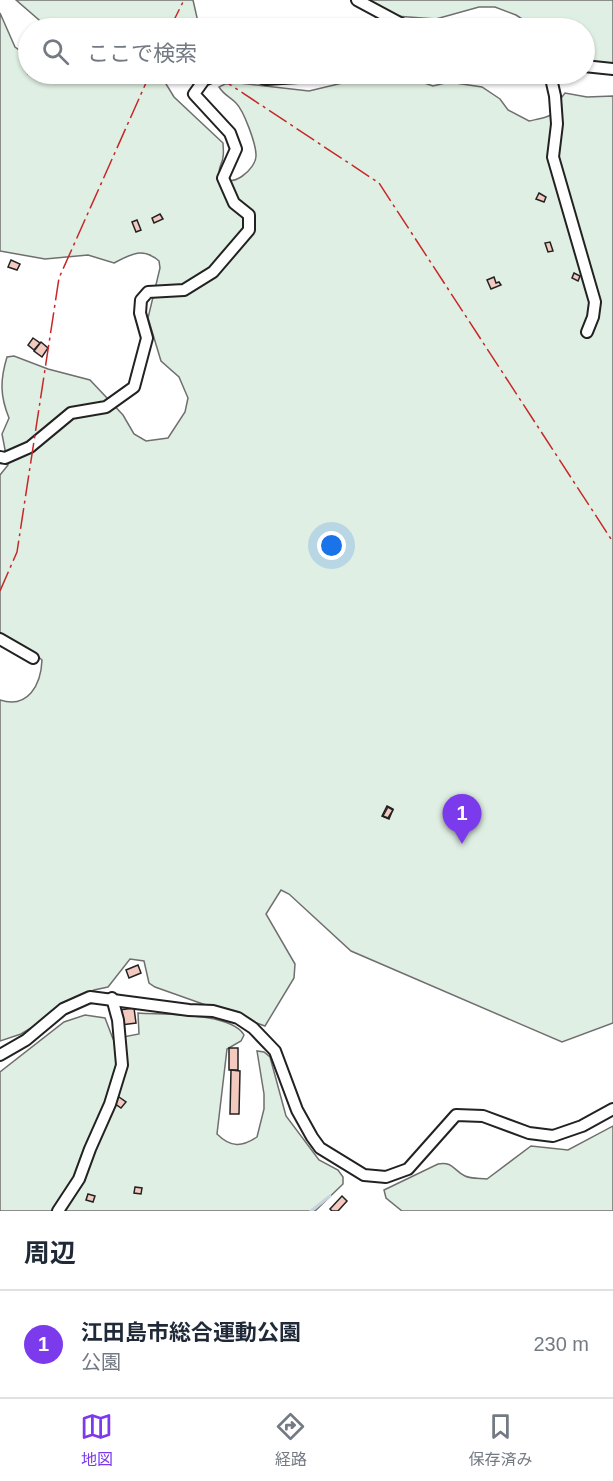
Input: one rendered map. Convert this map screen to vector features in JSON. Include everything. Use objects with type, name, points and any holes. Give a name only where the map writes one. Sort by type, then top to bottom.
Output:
[{"type":"street","points":[[357,0],[390,18]]},
{"type":"street","points":[[595,67],[613,69]]},
{"type":"street","points":[[0,457],[6,458],[30,447],[70,413],[106,407],[134,387],[147,338],[140,313],[141,300],[148,292],[184,290],[213,272],[249,230],[249,215],[234,203],[223,178],[236,149],[230,133],[194,94],[201,84]]},
{"type":"street","points":[[552,84],[557,124],[553,157],[595,302],[593,317],[587,332]]},
{"type":"street","points":[[0,639],[33,658]]},
{"type":"street","points":[[0,1055],[26,1040],[63,1009],[90,997],[213,1011],[238,1018],[253,1028],[275,1052],[297,1110],[320,1148],[364,1175],[386,1177],[408,1169],[456,1115],[483,1116],[529,1133],[554,1136],[582,1126],[613,1109]]},
{"type":"street","points":[[58,1211],[79,1179],[110,1104],[122,1065],[118,1020],[112,999]]},
{"type":"green space","points":[[16,0],[193,0],[197,18],[37,18]]},
{"type":"green space","points":[[367,0],[613,0],[613,74],[595,66],[595,18],[521,18],[495,7],[479,7],[440,18],[395,16]]},
{"type":"green space","points":[[0,13],[18,49],[18,84],[166,84],[174,97],[223,143],[223,159],[219,172],[224,179],[230,181],[236,180],[247,172],[255,161],[256,155],[243,113],[219,87],[225,84],[248,84],[309,91],[338,84],[427,84],[433,86],[462,84],[482,87],[500,99],[508,110],[529,121],[554,113],[565,93],[587,97],[613,96],[613,1023],[562,1042],[351,951],[289,894],[281,890],[266,914],[295,964],[294,978],[265,1026],[155,987],[149,983],[144,961],[130,959],[108,987],[94,990],[21,1034],[0,1041],[0,700],[18,701],[31,693],[39,678],[42,660],[31,650],[0,633],[0,475],[8,465],[2,434],[9,418],[4,402],[2,381],[7,357],[14,356],[48,369],[90,380],[123,415],[134,434],[146,441],[168,438],[185,412],[188,398],[179,377],[161,361],[148,318],[160,268],[159,261],[142,253],[131,255],[114,263],[88,255],[45,259],[0,251]]},
{"type":"green space","points":[[138,1013],[211,1018],[237,1028],[244,1035],[241,1041],[227,1049],[217,1134],[232,1144],[246,1143],[257,1137],[264,1109],[264,1094],[257,1051],[264,1052],[270,1057],[286,1116],[319,1160],[338,1170],[343,1177],[343,1184],[315,1211],[0,1211],[0,1072],[64,1022],[85,1015],[105,1018],[113,1039],[139,1034]]},
{"type":"green space","points":[[613,1126],[613,1211],[402,1211],[386,1198],[384,1190],[438,1164],[450,1165],[467,1177],[487,1179],[531,1146],[568,1150]]},
{"type":"building","points":[[539,193],[546,197],[544,202],[536,199]]},
{"type":"building","points":[[160,214],[163,219],[154,223],[152,218]]},
{"type":"building","points":[[137,220],[141,230],[136,232],[132,222]]},
{"type":"building","points":[[550,242],[553,251],[548,252],[545,243]]},
{"type":"building","points":[[11,260],[20,264],[17,270],[8,267]]},
{"type":"building","points":[[574,273],[580,276],[578,281],[572,278]]},
{"type":"building","points":[[494,277],[496,283],[499,282],[501,285],[491,289],[487,280]]},
{"type":"building","points":[[33,338],[40,343],[34,350],[28,345]]},
{"type":"building","points":[[41,342],[48,348],[42,357],[34,351]]},
{"type":"building","points":[[387,806],[393,809],[389,819],[382,816]]},
{"type":"building","points":[[388,807],[393,810],[388,818],[383,816]]},
{"type":"building","points":[[138,965],[141,973],[129,978],[126,970]]},
{"type":"building","points":[[134,1008],[136,1023],[121,1025],[119,1010]]},
{"type":"building","points":[[229,1048],[238,1048],[238,1070],[229,1070]]},
{"type":"building","points":[[231,1070],[240,1071],[239,1114],[230,1114]]},
{"type":"building","points":[[119,1097],[126,1102],[121,1108],[114,1103]]},
{"type":"building","points":[[135,1187],[142,1188],[141,1194],[134,1193]]},
{"type":"building","points":[[88,1194],[95,1196],[93,1202],[86,1200]]},
{"type":"building","points":[[342,1196],[347,1201],[338,1211],[332,1211],[330,1209]]},
{"type":"waterway","points":[[311,1211],[330,1196]]},
{"type":"power","points":[[175,18],[184,0]]},
{"type":"power","points":[[0,591],[17,552],[59,278],[146,84]]},
{"type":"power","points":[[229,84],[379,183],[613,542]]},
{"type":"place","name":"江田島市総合運動公園","points":[[462,844]]}]
